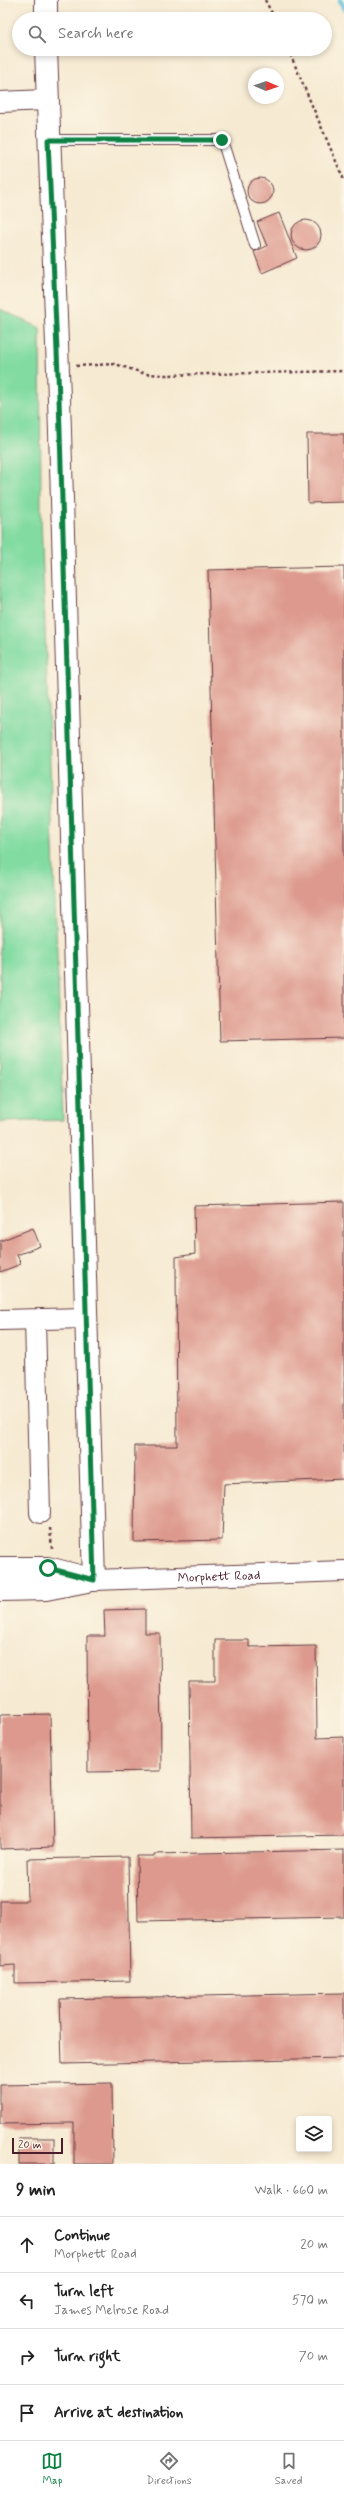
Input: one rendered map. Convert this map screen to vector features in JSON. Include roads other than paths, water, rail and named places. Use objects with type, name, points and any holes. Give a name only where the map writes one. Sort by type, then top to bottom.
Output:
[{"type":"street","points":[[46,0],[46,12]]},
{"type":"street","points":[[46,56],[46,100],[57,368],[94,1580]]},
{"type":"street","points":[[0,102],[46,100]]},
{"type":"street","points":[[0,1320],[86,1318]]},
{"type":"street","points":[[35,1320],[40,1513]]},
{"type":"street","name":"Morphett Road","points":[[0,1568],[48,1568],[94,1580]]},
{"type":"street","name":"Morphett Road","points":[[0,1590],[46,1589],[94,1580],[344,1571]]},
{"type":"lane","points":[[48,140],[222,140],[255,245]]},
{"type":"waterway","points":[[340,0],[344,9]]}]
